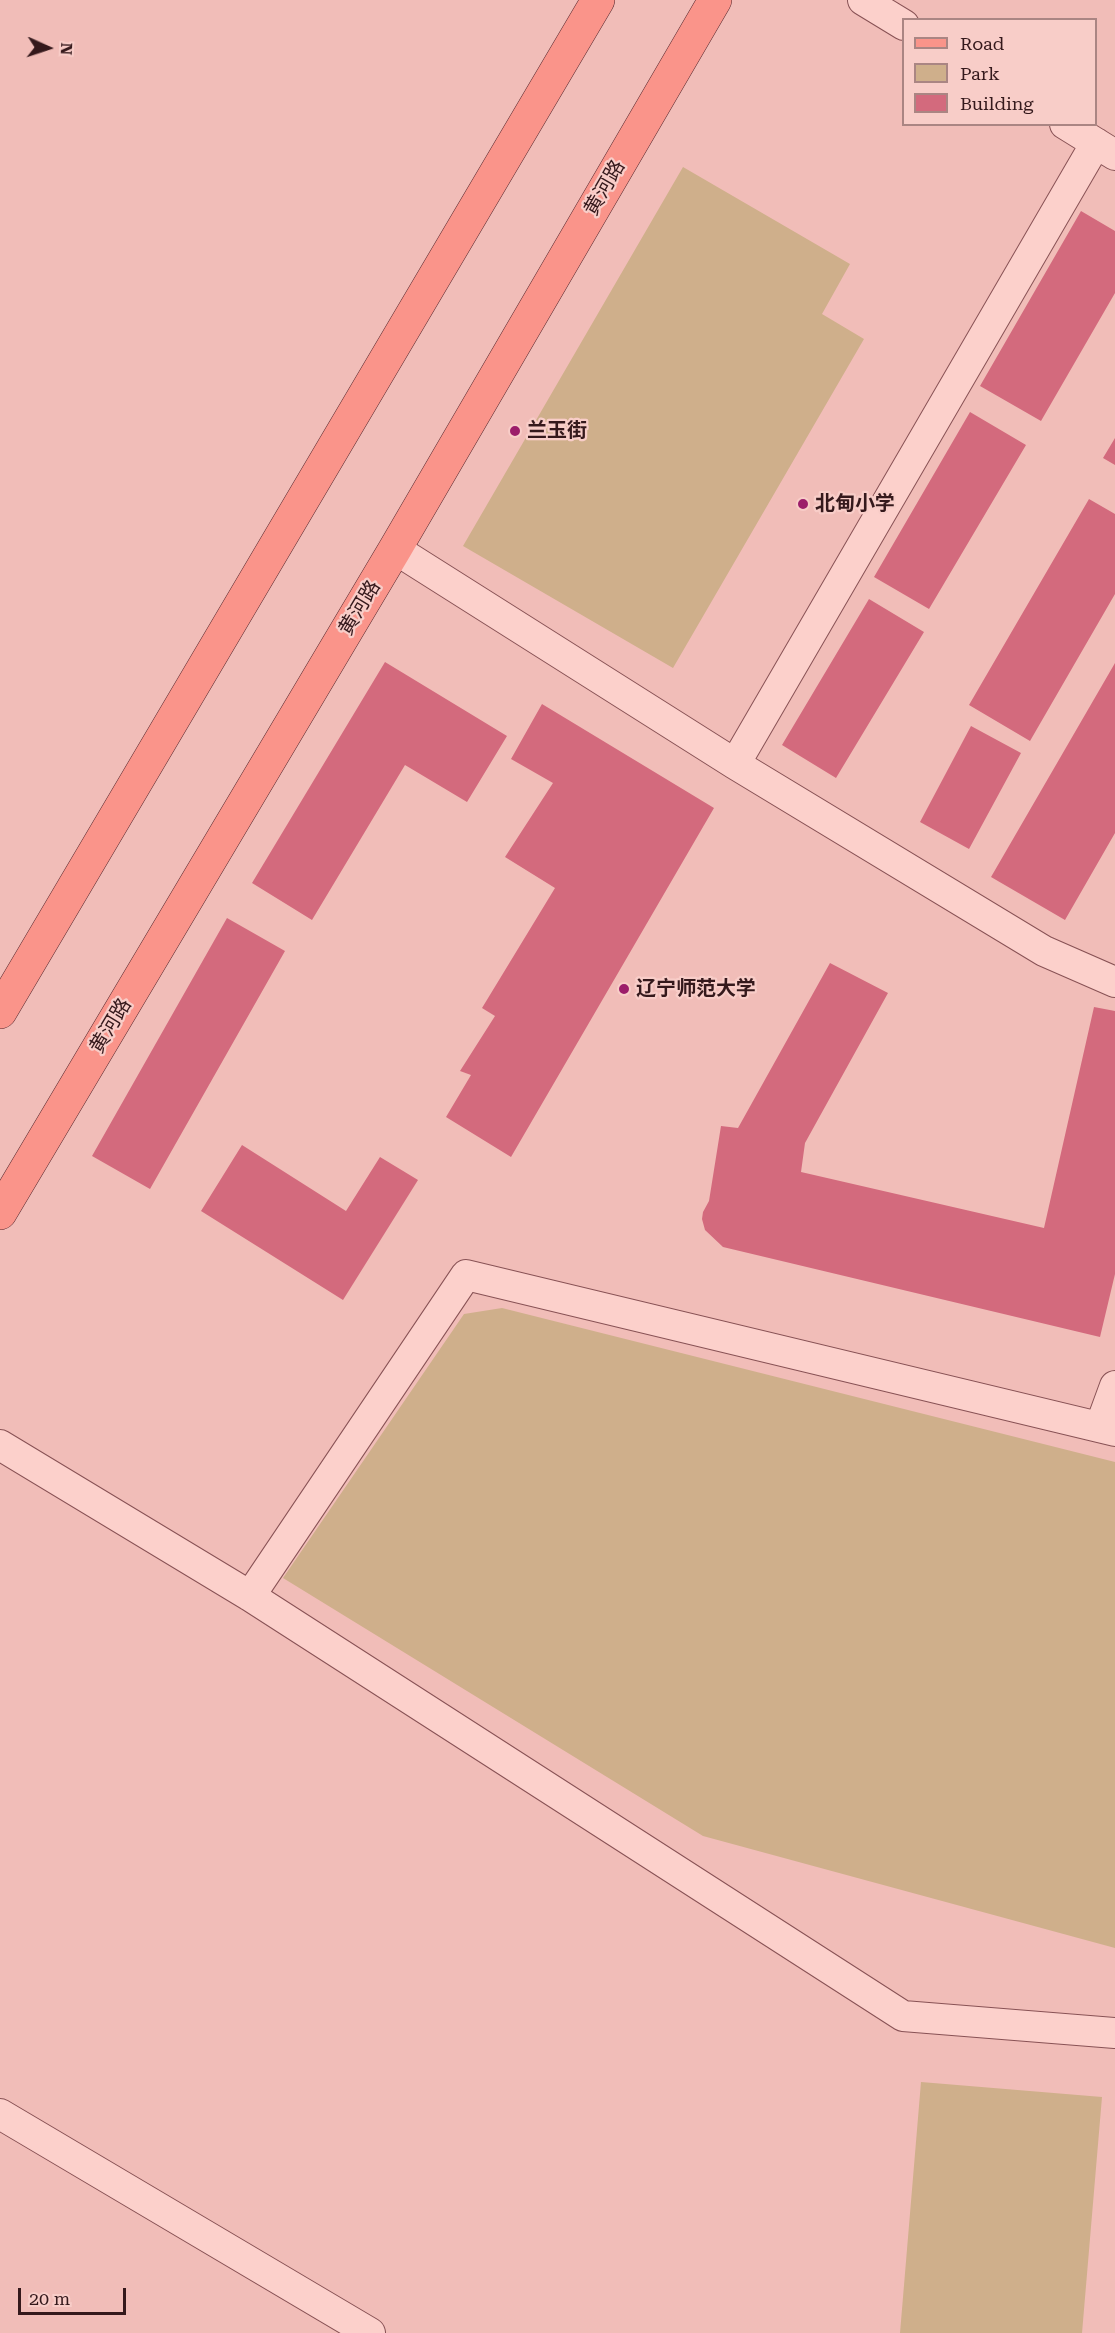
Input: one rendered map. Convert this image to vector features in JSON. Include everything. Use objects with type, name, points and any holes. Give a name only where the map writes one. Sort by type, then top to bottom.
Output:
[{"type":"main road","points":[[0,1012],[598,0]]},
{"type":"main road","name":"黄河路","points":[[0,1213],[395,549],[715,0]]},
{"type":"street","points":[[874,3],[902,24]]},
{"type":"street","points":[[735,764],[1106,149],[1068,126]]},
{"type":"street","points":[[395,549],[735,764],[1044,951],[1115,982]]},
{"type":"street","points":[[250,1596],[466,1275],[1107,1429],[1115,1386]]},
{"type":"street","points":[[0,1445],[250,1596],[903,2016],[1115,2033]]},
{"type":"street","points":[[0,2114],[370,2333]]},
{"type":"green space","points":[[683,167],[850,264],[822,314],[864,339],[673,668],[463,546]]},
{"type":"green space","points":[[502,1308],[1115,1462],[1115,1948],[703,1836],[283,1578],[464,1314]]},
{"type":"green space","points":[[921,2082],[1102,2097],[1082,2333],[900,2333]]},
{"type":"building","points":[[1081,211],[1115,231],[1115,293],[1041,421],[980,386]]},
{"type":"building","points":[[970,412],[1026,445],[929,609],[874,577]]},
{"type":"building","points":[[1115,438],[1115,465],[1103,458]]},
{"type":"building","points":[[1089,499],[1115,514],[1115,594],[1030,741],[969,705]]},
{"type":"building","points":[[869,599],[924,632],[836,778],[782,745]]},
{"type":"building","points":[[385,662],[507,736],[467,802],[405,765],[312,920],[252,883]]},
{"type":"building","points":[[1115,663],[1115,833],[1065,920],[991,877]]},
{"type":"building","points":[[542,704],[714,808],[511,1157],[446,1117],[471,1075],[460,1071],[495,1016],[482,1008],[555,888],[505,857],[553,783],[511,759]]},
{"type":"building","points":[[971,726],[1021,753],[969,849],[920,822]]},
{"type":"building","points":[[227,918],[285,951],[150,1189],[92,1156]]},
{"type":"building","points":[[830,963],[888,993],[805,1143],[801,1172],[1044,1228],[1094,1007],[1115,1011],[1115,1274],[1100,1337],[723,1247],[705,1230],[703,1212],[709,1201],[721,1126],[738,1128]]},
{"type":"building","points":[[242,1145],[346,1211],[380,1157],[418,1180],[343,1300],[201,1211]]},
{"type":"place","name":"兰玉街","points":[[515,431]]},
{"type":"place","name":"北甸小学","points":[[803,504]]},
{"type":"place","name":"辽宁师范大学","points":[[624,989]]}]
